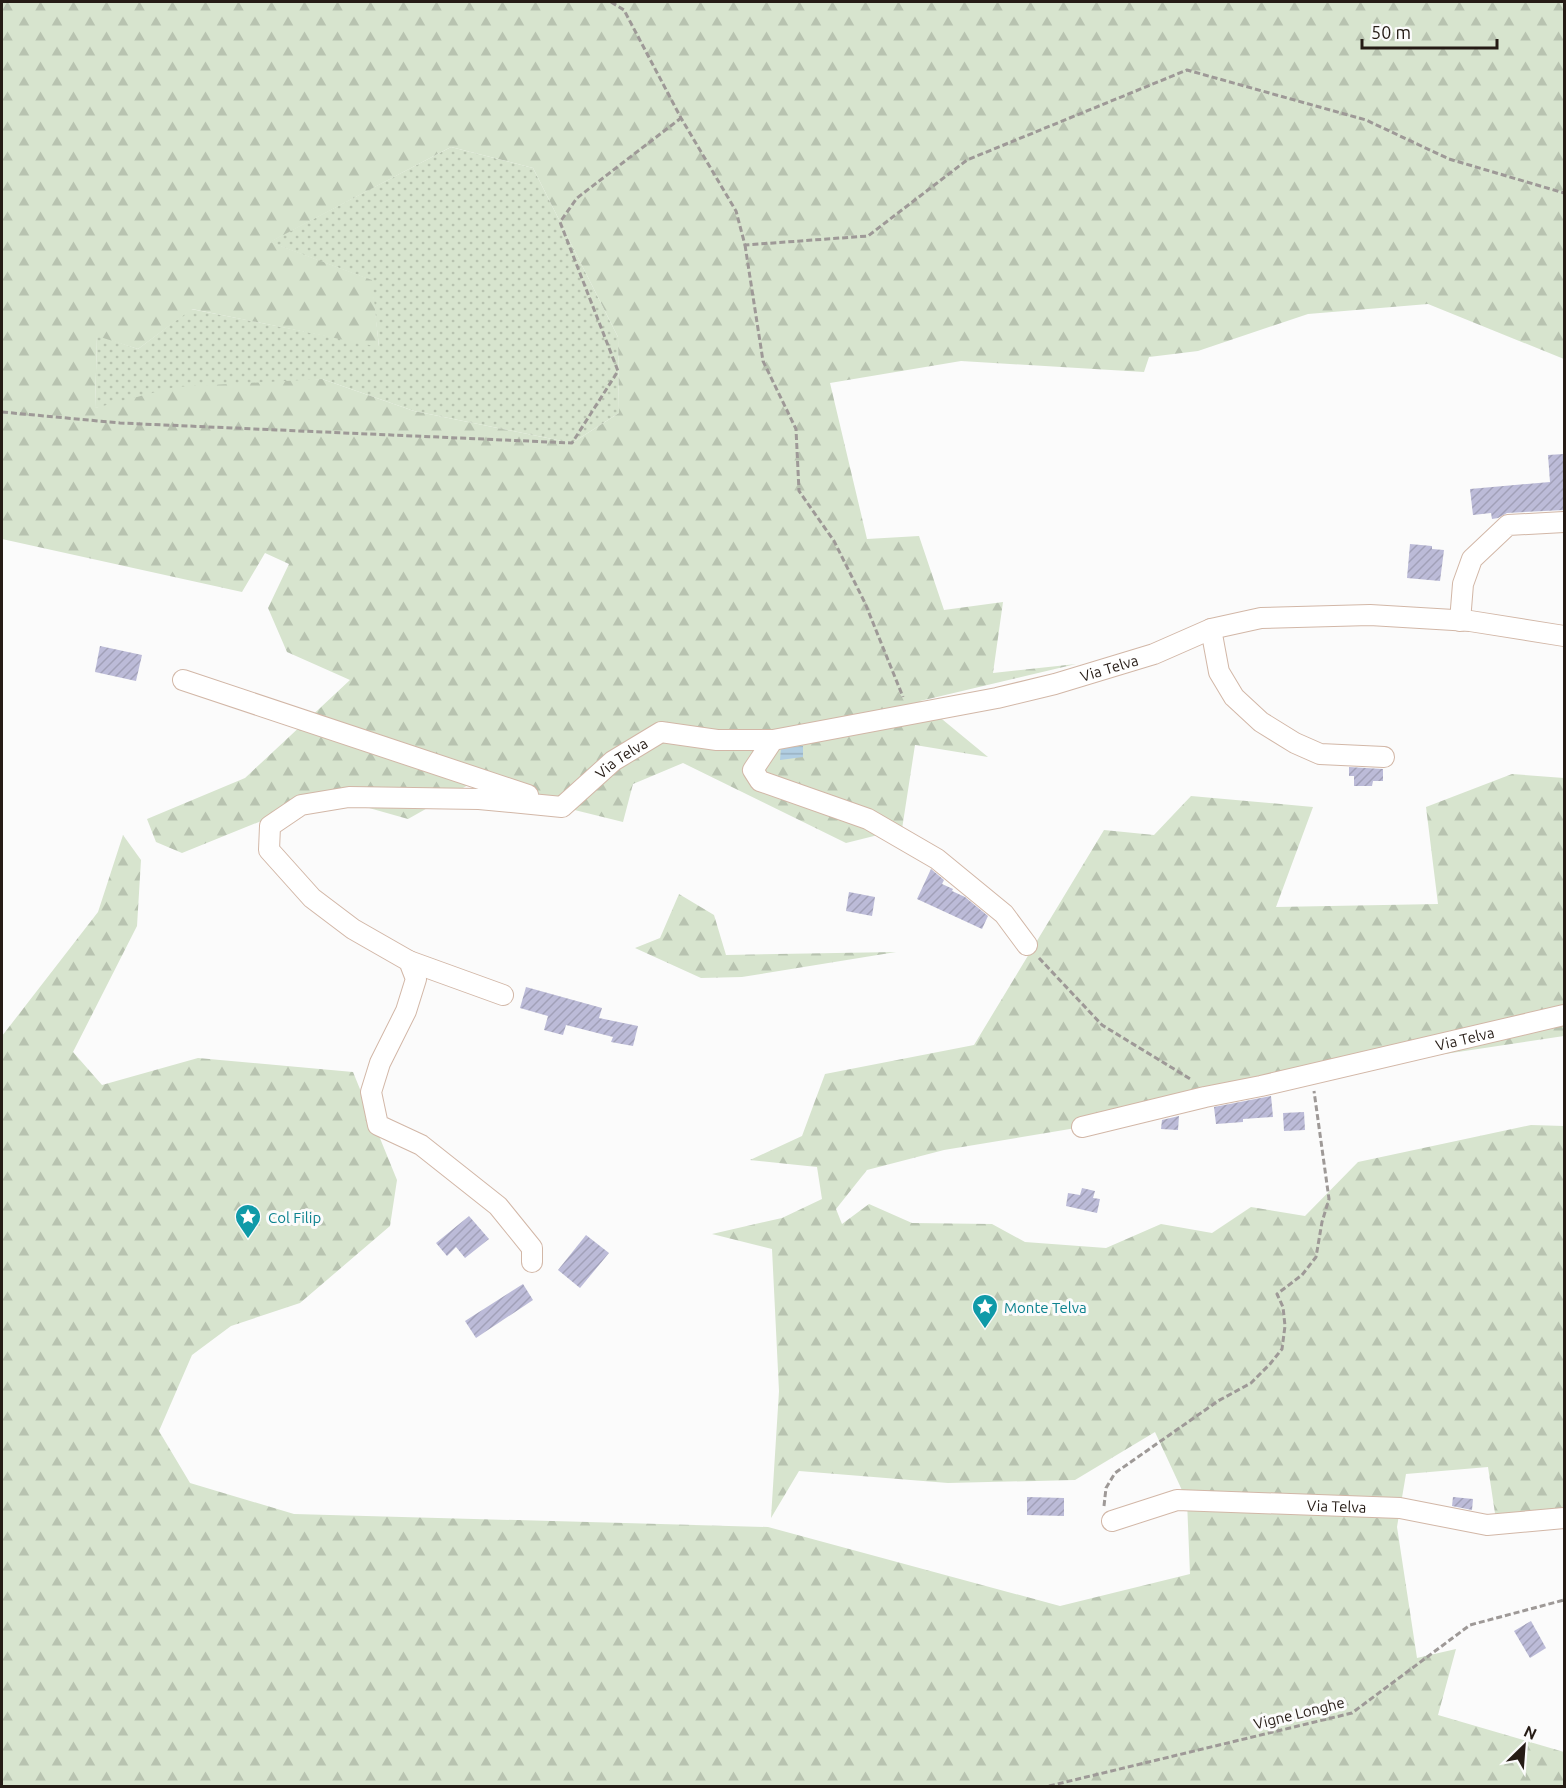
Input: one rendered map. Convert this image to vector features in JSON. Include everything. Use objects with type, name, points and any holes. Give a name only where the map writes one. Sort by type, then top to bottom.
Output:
[{"type":"street","points":[[1460,621],[1463,584],[1472,559],[1509,525],[1564,522]]},
{"type":"street","name":"Via Telva","points":[[562,807],[613,760],[661,732],[717,740],[773,740],[997,698],[1055,684],[1154,654],[1211,629],[1261,618],[1370,615],[1460,621],[1564,636]]},
{"type":"street","points":[[1211,629],[1219,672],[1234,697],[1261,722],[1295,743],[1320,754],[1384,757]]},
{"type":"street","points":[[183,680],[562,807]]},
{"type":"street","points":[[773,740],[753,770],[760,781],[868,819],[937,859],[1004,914],[1027,945]]},
{"type":"street","points":[[503,994],[409,961],[353,929],[312,898],[269,850],[270,826],[301,805],[349,797],[479,799],[562,807]]},
{"type":"street","points":[[409,961],[416,980],[406,1011],[380,1064],[371,1092],[378,1125],[421,1145],[498,1206],[532,1248],[532,1262]]},
{"type":"street","name":"Via Telva","points":[[1082,1127],[1564,1016]]},
{"type":"street","name":"Via Telva","points":[[1112,1521],[1177,1500],[1400,1508],[1487,1525],[1564,1518]]},
{"type":"path","points":[[611,2],[624,10],[681,118],[736,211],[745,245],[763,361],[796,429],[799,491],[834,541],[865,603],[910,714]]},
{"type":"path","points":[[745,245],[868,236],[967,160],[1187,70],[1366,120],[1449,159],[1564,193]]},
{"type":"path","points":[[2,412],[120,423],[572,443],[618,371],[560,222],[577,198],[681,118]]},
{"type":"path","points":[[1027,945],[1102,1025],[1203,1087],[1205,1097]]},
{"type":"path","points":[[1112,1521],[1103,1515],[1106,1488],[1115,1473],[1218,1401],[1251,1383],[1282,1349],[1285,1326],[1283,1307],[1277,1294],[1302,1275],[1316,1257],[1322,1222],[1329,1199],[1312,1074]]},
{"type":"path","name":"Vigne Longhe","points":[[1049,1786],[1352,1713],[1470,1625],[1564,1600]]},
{"type":"green space","points":[[2,2],[1564,2],[1564,359],[1428,304],[1308,314],[1198,351],[1149,357],[1144,372],[961,361],[830,383],[867,539],[919,536],[944,610],[1003,602],[993,673],[1076,664],[920,701],[988,757],[915,745],[902,829],[846,843],[683,763],[633,784],[623,822],[470,784],[408,819],[362,806],[338,790],[182,853],[156,842],[147,819],[245,778],[350,680],[287,652],[268,608],[289,564],[265,553],[242,592],[2,539]],"holes":[[[451,147],[533,168],[618,337],[619,413],[572,443],[414,411],[322,379],[175,387],[95,408],[97,336],[138,349],[192,309],[379,347],[372,280],[270,242]]]},
{"type":"green space","points":[[451,147],[533,168],[618,337],[619,413],[572,443],[414,411],[322,379],[95,408],[97,335],[138,349],[191,309],[379,346],[371,280],[269,242]]},
{"type":"green space","points":[[1512,774],[1564,778],[1564,1036],[1312,1074],[1130,1119],[944,1150],[867,1170],[836,1209],[842,1224],[869,1204],[912,1223],[992,1224],[1025,1242],[1106,1248],[1161,1224],[1212,1233],[1251,1207],[1305,1216],[1358,1162],[1531,1125],[1564,1126],[1564,1516],[1496,1520],[1488,1467],[1406,1474],[1397,1527],[1417,1658],[1456,1649],[1438,1715],[1564,1752],[1564,1786],[2,1786],[2,1036],[98,912],[123,835],[141,860],[137,926],[73,1052],[102,1085],[198,1058],[353,1072],[397,1180],[390,1226],[300,1303],[231,1326],[192,1355],[159,1431],[190,1483],[294,1514],[768,1527],[1060,1606],[1190,1574],[1187,1501],[1155,1432],[1075,1480],[948,1483],[799,1471],[771,1518],[779,1391],[772,1249],[712,1234],[782,1218],[822,1199],[817,1167],[750,1160],[802,1136],[825,1074],[974,1045],[1104,830],[1154,835],[1191,796],[1313,807],[1276,907],[1438,904],[1426,807]]},
{"type":"green space","points":[[679,894],[714,915],[726,955],[896,952],[742,977],[701,978],[635,948],[660,938]]},
{"type":"water","points":[[803,746],[803,757],[780,760],[781,748]]},
{"type":"building","points":[[1564,454],[1564,510],[1507,513],[1492,519],[1491,513],[1473,515],[1470,489],[1550,482],[1548,455]]},
{"type":"building","points":[[1410,544],[1432,546],[1432,549],[1444,550],[1440,581],[1407,578]]},
{"type":"building","points":[[100,646],[142,655],[136,681],[95,672]]},
{"type":"building","points":[[1349,767],[1383,769],[1383,781],[1373,781],[1372,786],[1354,786],[1354,776],[1349,776]]},
{"type":"building","points":[[931,869],[944,880],[942,884],[965,897],[988,916],[982,929],[917,899]]},
{"type":"building","points":[[849,892],[875,897],[872,916],[846,911]]},
{"type":"building","points":[[526,987],[602,1008],[599,1018],[638,1026],[633,1046],[611,1042],[613,1037],[566,1025],[563,1035],[544,1030],[548,1016],[520,1008]]},
{"type":"building","points":[[1271,1096],[1273,1117],[1216,1124],[1214,1107]]},
{"type":"building","points":[[1304,1112],[1305,1130],[1284,1131],[1283,1113]]},
{"type":"building","points":[[1179,1116],[1178,1130],[1161,1129],[1162,1120]]},
{"type":"building","points":[[1082,1188],[1095,1191],[1093,1198],[1100,1199],[1097,1213],[1066,1206],[1068,1193],[1080,1195]]},
{"type":"building","points":[[469,1216],[489,1239],[465,1258],[456,1247],[447,1256],[436,1243]]},
{"type":"building","points":[[586,1235],[609,1253],[580,1288],[558,1270]]},
{"type":"building","points":[[523,1284],[533,1300],[476,1338],[465,1321]]},
{"type":"building","points":[[1027,1497],[1064,1498],[1064,1516],[1027,1515]]},
{"type":"building","points":[[1453,1497],[1473,1499],[1472,1510],[1452,1506]]},
{"type":"building","points":[[1531,1621],[1546,1648],[1530,1658],[1514,1631]]},
{"type":"place","name":"Col Filip","points":[[248,1240]]},
{"type":"place","name":"Monte Telva","points":[[985,1330]]}]
